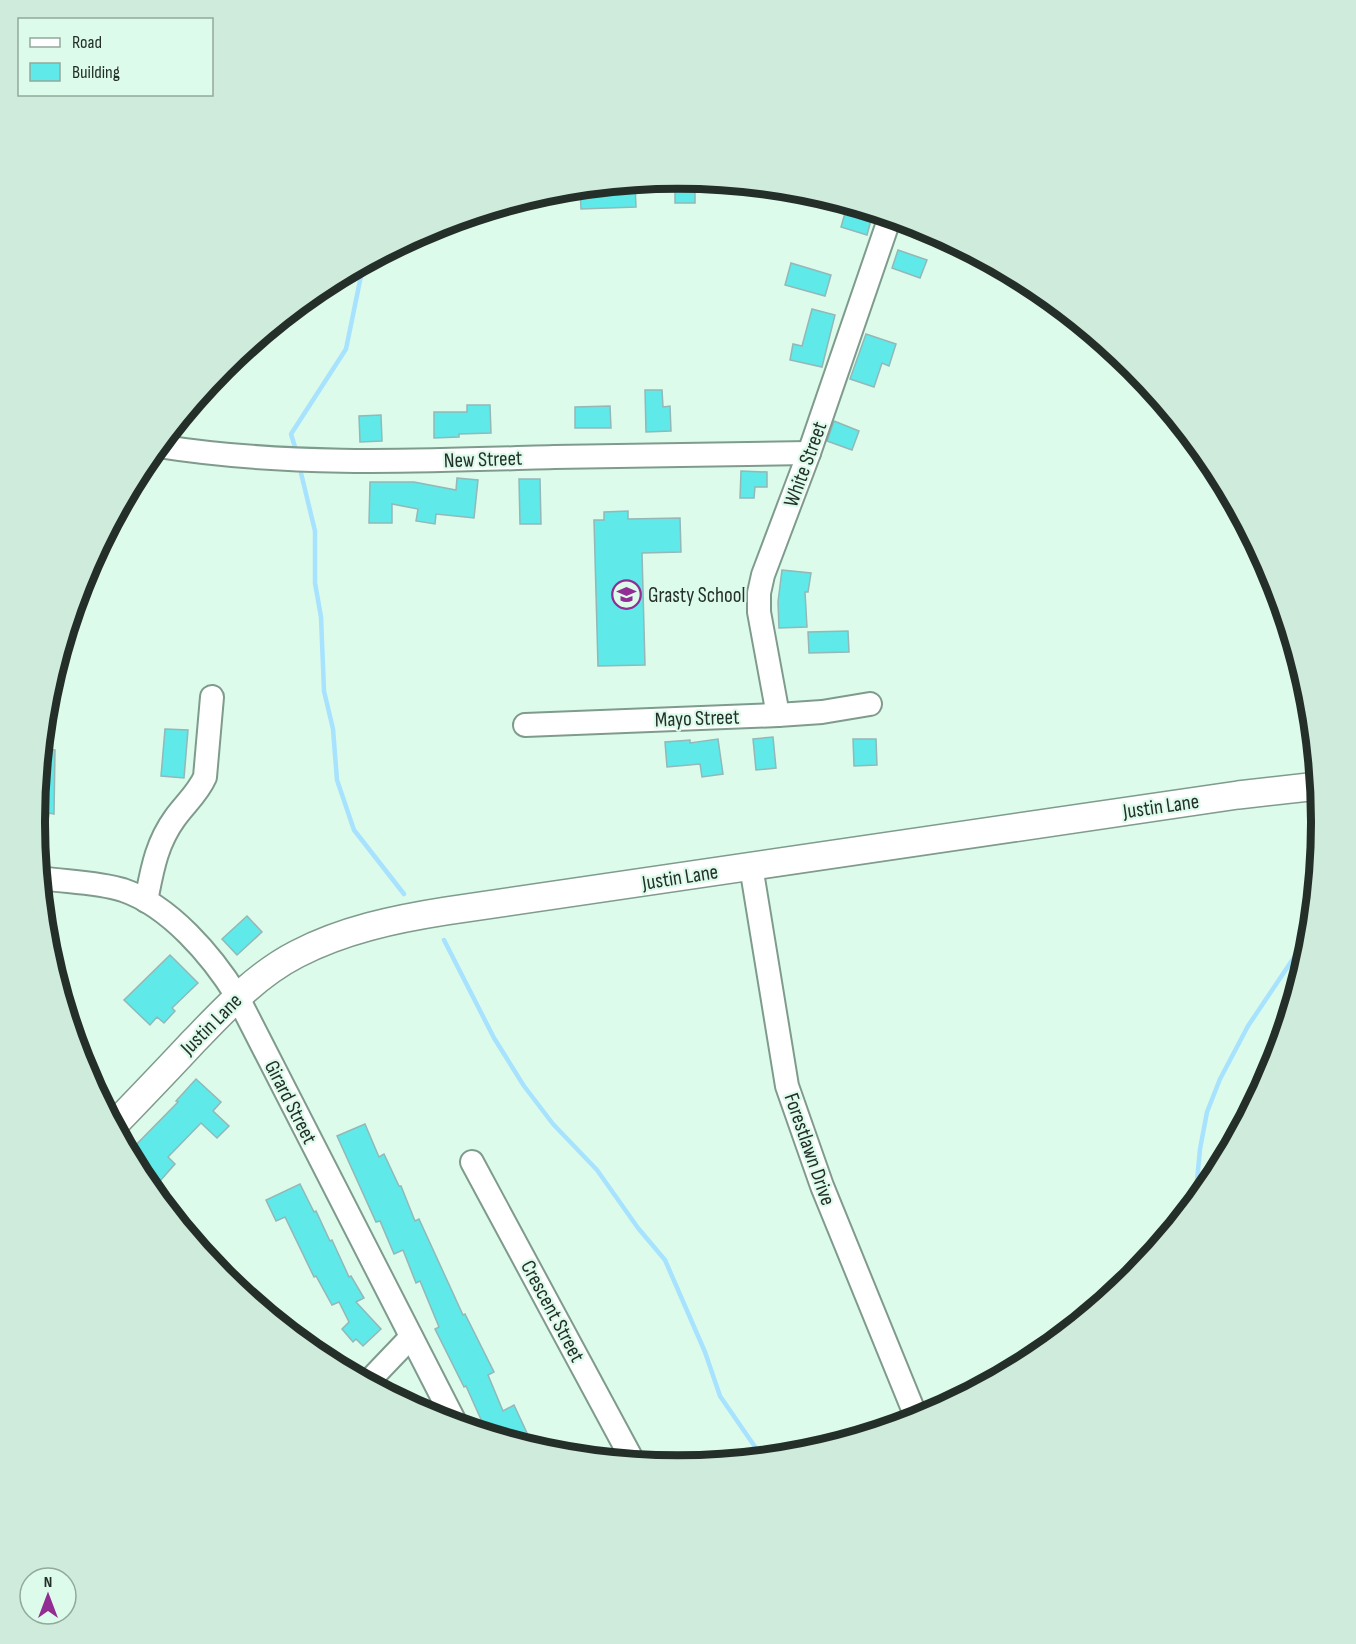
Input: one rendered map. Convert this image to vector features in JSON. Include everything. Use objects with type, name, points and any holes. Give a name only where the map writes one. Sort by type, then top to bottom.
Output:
[{"type":"main road","name":"Justin Lane","points":[[120,1119],[237,996],[267,972],[319,943],[375,925],[409,917],[751,866],[1238,795],[1310,787]]},
{"type":"street","name":"White Street","points":[[777,715],[759,612],[759,593],[763,575],[809,453],[887,225]]},
{"type":"street","name":"New Street","points":[[169,447],[289,460],[422,461],[572,456],[809,453]]},
{"type":"street","points":[[146,902],[154,858],[163,837],[200,789],[205,777],[212,697]]},
{"type":"street","name":"Mayo Street","points":[[525,725],[777,715],[822,712],[870,704]]},
{"type":"street","name":"Forestlawn Drive","points":[[751,866],[787,1086],[822,1186],[913,1409]]},
{"type":"street","name":"Girard Street","points":[[48,879],[109,887],[125,891],[146,902],[174,922],[197,943],[229,982],[450,1412]]},
{"type":"street","name":"Crescent Street","points":[[472,1162],[629,1453]]},
{"type":"street","points":[[373,1377],[411,1337]]},
{"type":"building","points":[[675,189],[695,189],[695,203],[675,203]]},
{"type":"building","points":[[635,190],[636,207],[581,209],[580,197]]},
{"type":"building","points":[[845,212],[871,220],[867,235],[841,227]]},
{"type":"building","points":[[898,250],[927,260],[920,278],[892,268]]},
{"type":"building","points":[[791,263],[831,275],[825,296],[785,285]]},
{"type":"building","points":[[812,309],[835,315],[822,367],[790,360],[793,344],[802,346]]},
{"type":"building","points":[[866,334],[896,344],[889,366],[882,363],[874,387],[850,379]]},
{"type":"building","points":[[645,390],[662,390],[663,407],[670,406],[671,431],[646,432]]},
{"type":"building","points":[[467,405],[490,405],[491,433],[459,434],[459,437],[434,438],[434,412],[467,412]]},
{"type":"building","points":[[610,406],[611,428],[575,428],[575,407]]},
{"type":"building","points":[[381,415],[382,441],[360,442],[359,416]]},
{"type":"building","points":[[834,421],[859,431],[852,450],[827,441]]},
{"type":"building","points":[[741,471],[767,472],[767,487],[755,487],[754,498],[740,498]]},
{"type":"building","points":[[457,478],[478,480],[474,518],[436,514],[435,524],[416,521],[418,509],[392,504],[392,523],[369,523],[370,482],[414,482],[456,490]]},
{"type":"building","points":[[519,479],[540,479],[541,524],[520,524]]},
{"type":"building","points":[[628,511],[628,519],[680,518],[681,552],[642,553],[645,665],[598,666],[594,520],[604,520],[604,512]]},
{"type":"building","points":[[782,570],[811,573],[808,592],[805,592],[807,627],[779,628],[778,602]]},
{"type":"building","points":[[848,631],[849,652],[809,653],[808,632]]},
{"type":"building","points":[[165,729],[188,730],[184,778],[161,776]]},
{"type":"building","points":[[773,737],[776,768],[756,770],[753,739]]},
{"type":"building","points":[[718,739],[723,774],[702,777],[700,764],[667,767],[665,742],[690,740],[690,743]]},
{"type":"building","points":[[853,739],[876,739],[877,765],[854,766]]},
{"type":"building","points":[[49,750],[55,750],[54,814],[49,813],[45,839]]},
{"type":"building","points":[[247,916],[262,932],[237,955],[222,939]]},
{"type":"building","points":[[170,955],[198,983],[172,1008],[175,1011],[164,1023],[157,1017],[150,1025],[124,1000]]},
{"type":"building","points":[[196,1079],[221,1102],[213,1111],[229,1126],[217,1138],[201,1123],[168,1157],[175,1164],[158,1183],[135,1146],[178,1102],[176,1101]]},
{"type":"building","points":[[365,1124],[379,1157],[384,1154],[401,1186],[415,1221],[419,1219],[463,1315],[465,1314],[494,1372],[488,1375],[503,1411],[514,1405],[529,1437],[483,1423],[466,1386],[464,1387],[435,1329],[439,1327],[420,1281],[416,1283],[403,1250],[394,1254],[380,1221],[376,1222],[337,1136]]},
{"type":"building","points":[[300,1184],[330,1241],[332,1240],[349,1277],[351,1276],[364,1298],[356,1302],[381,1329],[363,1346],[356,1339],[353,1342],[342,1329],[349,1322],[339,1302],[332,1305],[316,1276],[314,1277],[285,1217],[276,1221],[266,1200]]},
{"type":"waterway","points":[[295,447],[291,434],[346,349],[361,274]]},
{"type":"waterway","points":[[301,473],[315,531],[315,583],[321,617],[324,691],[333,729],[337,780],[354,830],[404,894]]},
{"type":"waterway","points":[[444,940],[494,1038],[524,1086],[553,1124],[597,1170],[638,1228],[665,1260],[705,1352],[720,1396],[757,1450]]},
{"type":"waterway","points":[[1197,1184],[1207,1112],[1220,1079],[1248,1026],[1297,953]]},
{"type":"place","name":"Grasty School","points":[[627,595]]}]
